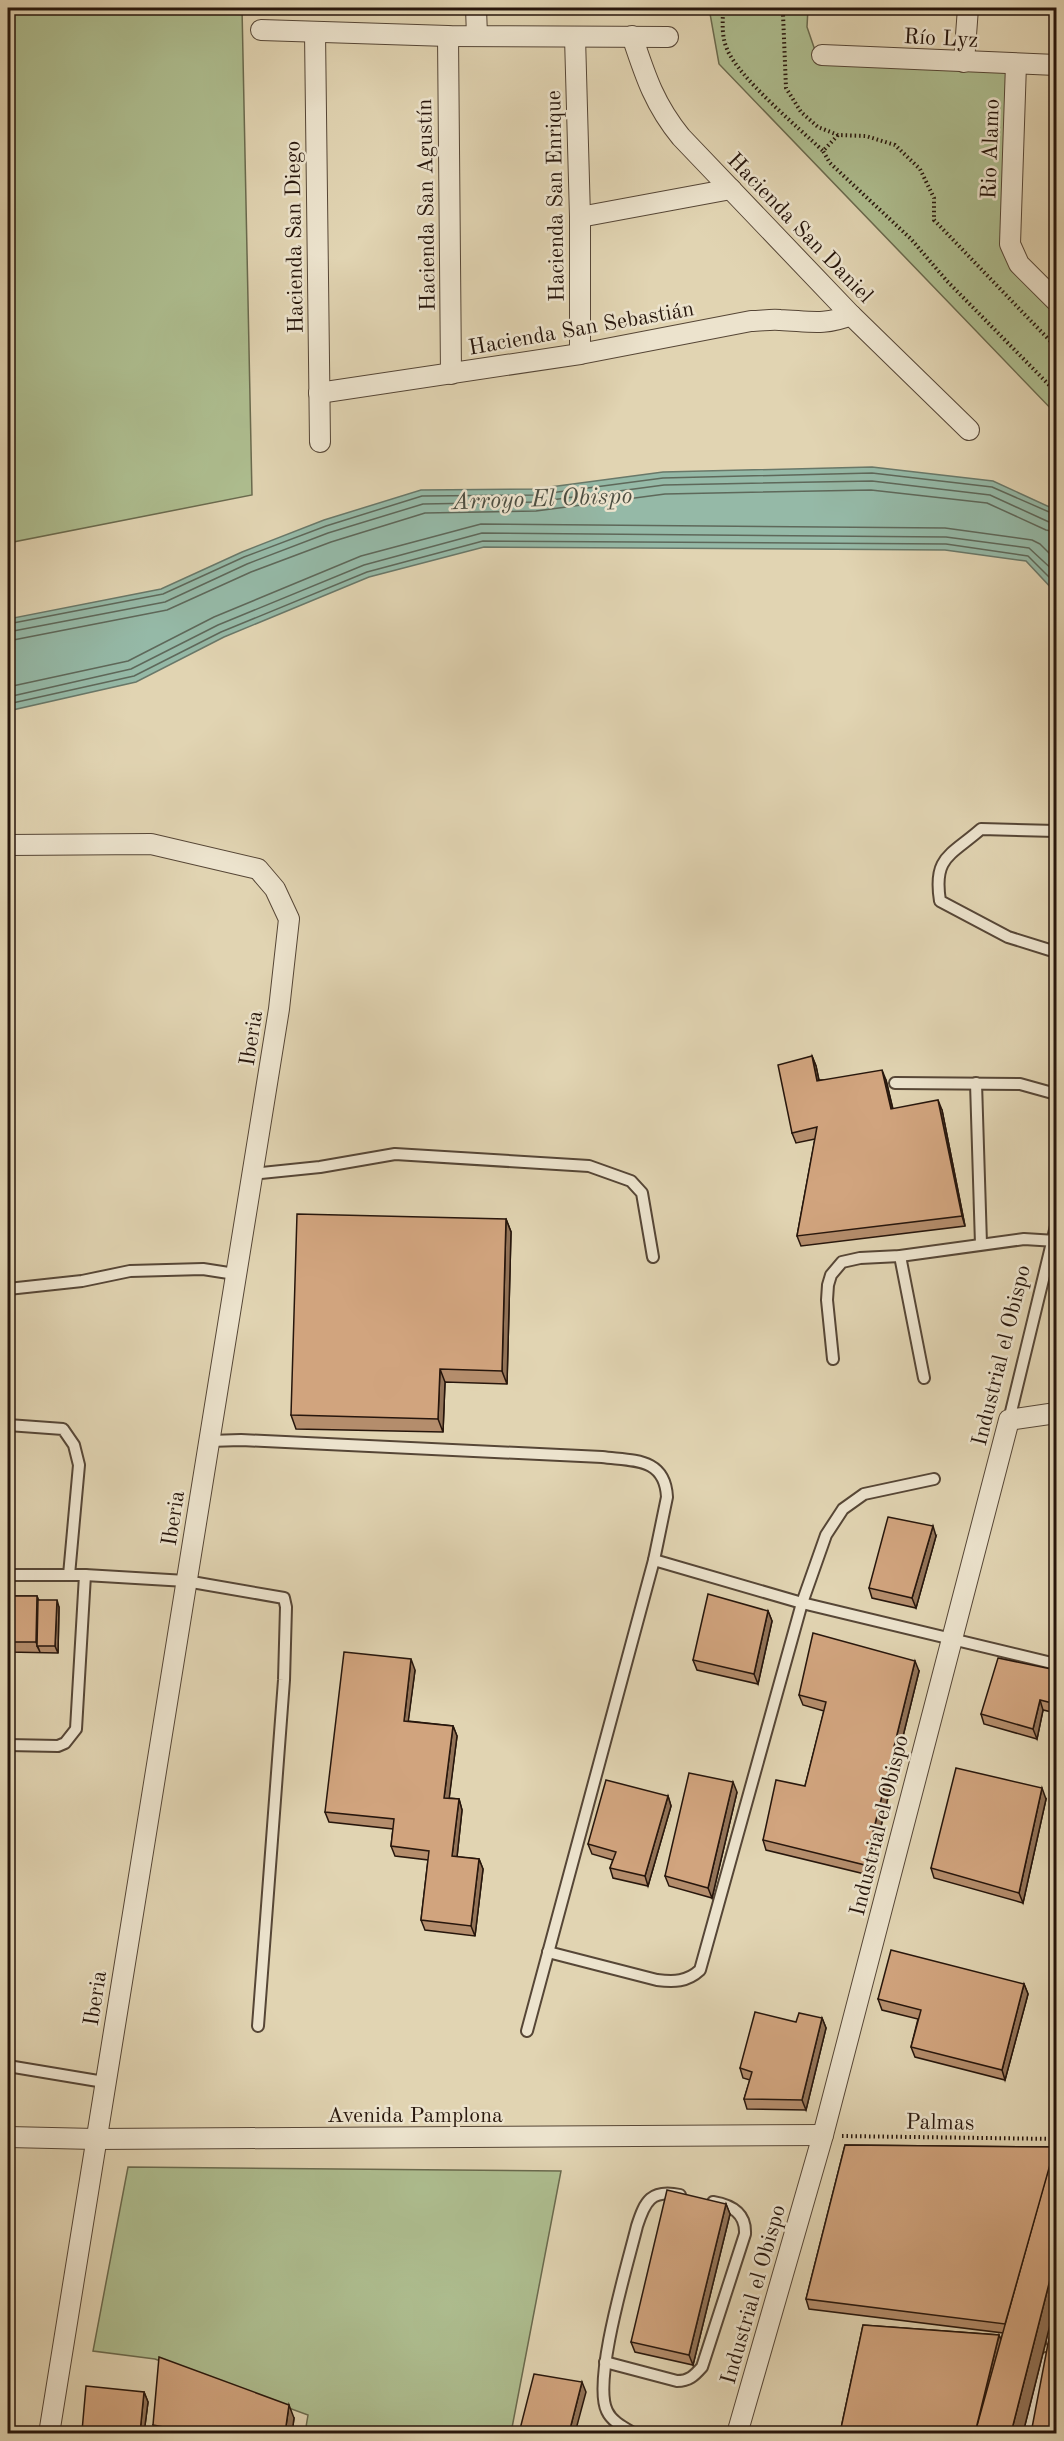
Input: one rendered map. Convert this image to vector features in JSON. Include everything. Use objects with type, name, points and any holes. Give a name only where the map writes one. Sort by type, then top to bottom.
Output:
[{"type":"street","points":[[477,8],[477,36]]},
{"type":"street","points":[[964,62],[968,8]]},
{"type":"street","points":[[261,30],[448,36],[668,37]]},
{"type":"street","name":"Hacienda San Diego","points":[[315,32],[320,442]]},
{"type":"street","name":"Hacienda San Agustín","points":[[448,36],[451,374]]},
{"type":"street","name":"Hacienda San Daniel","points":[[632,36],[650,89],[664,116],[851,315],[969,430]]},
{"type":"street","name":"Hacienda San Enrique","points":[[575,37],[580,217],[580,354]]},
{"type":"street","name":"Río Lyz","points":[[822,55],[1056,65]]},
{"type":"street","name":"Rio Alamo","points":[[1016,64],[1010,235],[1013,255],[1019,264],[1056,300]]},
{"type":"street","points":[[580,217],[731,189]]},
{"type":"street","name":"Hacienda San Sebastián","points":[[319,393],[580,354],[751,321],[780,320],[816,324],[835,322],[851,315]]},
{"type":"street","name":"Iberia","points":[[8,845],[151,844],[258,869],[275,889],[289,919],[279,1008],[49,2433]]},
{"type":"street","points":[[1009,1420],[1056,1413]]},
{"type":"street","name":"Industrial el Obispo","points":[[737,2433],[823,2135],[1009,1420]]},
{"type":"street","name":"Avenida Pamplona","points":[[8,2137],[95,2139],[823,2135]]},
{"type":"lane","points":[[1056,831],[981,829],[941,863],[937,880],[940,902],[1008,937],[1056,952]]},
{"type":"lane","points":[[895,1083],[1020,1084],[1056,1094]]},
{"type":"lane","points":[[976,1083],[981,1244]]},
{"type":"lane","points":[[251,1174],[320,1167],[395,1154],[589,1166],[631,1181],[642,1193],[653,1257]]},
{"type":"lane","name":"Industrial el Obispo","points":[[1009,1420],[1055,1242],[1056,1226]]},
{"type":"lane","points":[[833,1359],[827,1300],[831,1275],[842,1262],[1024,1239],[1055,1242]]},
{"type":"lane","points":[[900,1256],[924,1378]]},
{"type":"lane","points":[[8,1289],[82,1281],[130,1271],[203,1269],[236,1274]]},
{"type":"lane","points":[[8,1425],[63,1429],[74,1445],[79,1465],[69,1575]]},
{"type":"lane","points":[[208,1441],[241,1440],[602,1457],[644,1462],[653,1465],[661,1474],[667,1488],[667,1497],[654,1560],[527,2031]]},
{"type":"lane","points":[[548,1952],[657,1980],[674,1982],[691,1978],[700,1970],[802,1603],[826,1535],[843,1509],[854,1500],[877,1490],[934,1479]]},
{"type":"lane","points":[[654,1560],[802,1603],[1056,1664]]},
{"type":"lane","points":[[8,1575],[85,1575],[186,1581],[284,1598],[286,1607],[283,1692],[258,2026]]},
{"type":"lane","points":[[8,1745],[58,1746],[66,1743],[76,1729],[85,1575]]},
{"type":"lane","points":[[8,2066],[104,2082]]},
{"type":"lane","points":[[605,2362],[677,2381],[685,2381],[694,2376],[702,2367],[745,2234],[741,2215],[732,2207],[669,2193],[659,2194],[649,2200],[643,2208],[605,2362],[602,2396],[608,2414],[621,2426],[635,2433]]},
{"type":"lane","points":[[1026,2433],[1056,2324]]},
{"type":"path","points":[[723,8],[722,33],[728,51],[743,73],[823,151],[830,163],[911,239],[947,281],[1056,392]]},
{"type":"path","points":[[788,8],[783,14],[786,88],[801,112],[818,127],[838,135],[866,136],[895,145],[920,169],[934,198],[934,220],[1056,347]]},
{"type":"path","points":[[823,151],[838,135]]},
{"type":"path","name":"Palmas","points":[[823,2135],[1056,2139]]},
{"type":"shaded area","points":[[8,8],[242,8],[252,495],[8,543]]},
{"type":"shaded area","points":[[709,8],[808,8],[807,27],[819,62],[1016,70],[1011,250],[1056,297],[1056,414],[719,64]]},
{"type":"shaded area","points":[[128,2167],[561,2171],[511,2433],[305,2433],[308,2415],[155,2359],[93,2351]]},
{"type":"water","name":"Arroyo El Obispo","points":[[872,467],[993,481],[1056,510],[1056,593],[1026,561],[945,550],[484,547],[369,577],[224,637],[136,682],[8,711],[8,619],[161,589],[242,552],[324,520],[421,490],[535,489],[663,472]]},
{"type":"building","points":[[812,1056],[817,1081],[882,1070],[891,1109],[938,1100],[962,1216],[797,1236],[817,1127],[792,1133],[778,1065]]},
{"type":"building","points":[[297,1214],[506,1219],[502,1371],[440,1369],[438,1419],[291,1415]]},
{"type":"building","points":[[888,1517],[933,1526],[912,1598],[869,1588]]},
{"type":"building","points":[[708,1594],[768,1611],[754,1674],[693,1660]]},
{"type":"building","points":[[8,1596],[37,1596],[36,1642],[8,1642]]},
{"type":"building","points":[[38,1600],[57,1600],[55,1646],[37,1646]]},
{"type":"building","points":[[813,1633],[915,1661],[865,1865],[763,1840],[776,1780],[805,1786],[826,1702],[799,1695]]},
{"type":"building","points":[[344,1652],[411,1659],[404,1721],[453,1726],[444,1798],[459,1799],[452,1856],[479,1859],[471,1926],[421,1920],[429,1851],[391,1846],[394,1819],[325,1812]]},
{"type":"building","points":[[998,1658],[1056,1670],[1056,1704],[1040,1700],[1033,1729],[981,1714]]},
{"type":"building","points":[[956,1768],[1042,1788],[1019,1893],[931,1868]]},
{"type":"building","points":[[689,1773],[733,1782],[708,1888],[665,1876]]},
{"type":"building","points":[[606,1780],[668,1796],[645,1876],[610,1868],[616,1852],[588,1844]]},
{"type":"building","points":[[891,1950],[1024,1984],[1002,2070],[911,2047],[921,2010],[878,1999]]},
{"type":"building","points":[[755,2012],[796,2022],[799,2013],[822,2018],[802,2100],[744,2099],[752,2072],[740,2068]]},
{"type":"building","points":[[1056,2141],[1056,2256],[1011,2433],[975,2433]]},
{"type":"building","points":[[845,2145],[1055,2147],[1005,2324],[806,2299]]},
{"type":"building","points":[[667,2190],[726,2204],[689,2355],[631,2342]]},
{"type":"building","points":[[863,2325],[999,2335],[975,2433],[840,2433]]},
{"type":"building","points":[[1051,2328],[1056,2329],[1056,2433],[1031,2433]]},
{"type":"building","points":[[159,2357],[289,2405],[285,2433],[195,2433],[153,2425]]},
{"type":"building","points":[[534,2374],[582,2382],[569,2433],[519,2433]]},
{"type":"building","points":[[86,2386],[144,2392],[140,2433],[82,2431]]}]
